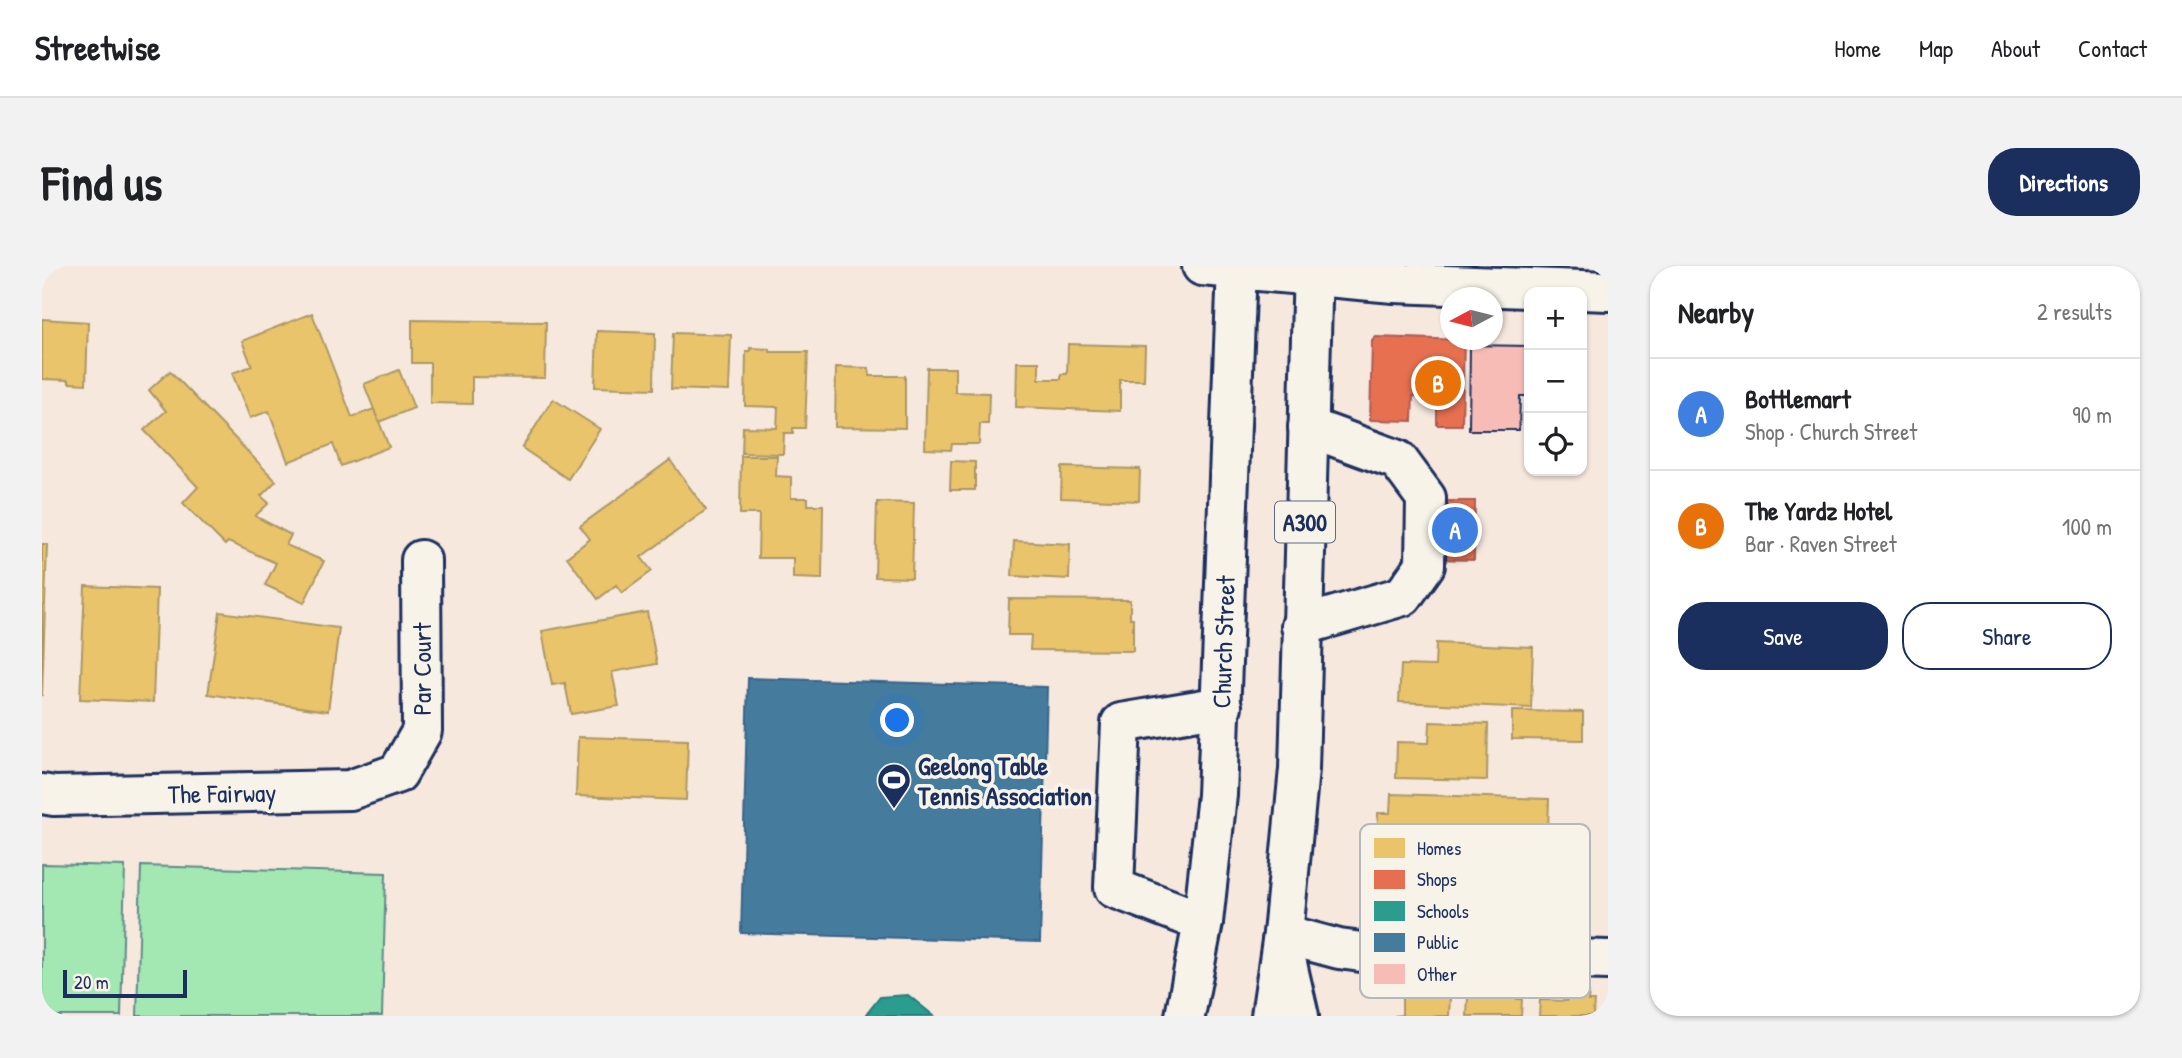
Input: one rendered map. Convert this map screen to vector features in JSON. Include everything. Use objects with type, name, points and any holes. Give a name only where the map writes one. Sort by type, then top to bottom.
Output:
[{"type":"main road","points":[[1225,267],[1313,271],[1394,283],[1608,291]]},
{"type":"main road","name":"Church Street","points":[[1185,1016],[1203,922],[1217,795],[1222,706],[1225,267]]},
{"type":"main road","name":"A300","points":[[1271,1016],[1283,938],[1299,769],[1313,271]]},
{"type":"main road","points":[[1301,626],[1403,596],[1425,565],[1426,498],[1398,460],[1308,427]]},
{"type":"main road","name":"Par Court","points":[[398,773],[422,731],[421,559]]},
{"type":"main road","points":[[1203,922],[1114,888],[1121,723],[1222,706]]},
{"type":"main road","name":"The Fairway","points":[[42,794],[54,796],[350,790],[398,773]]},
{"type":"main road","points":[[1299,1016],[1283,938],[1360,952]]},
{"type":"main road","points":[[1590,959],[1608,960]]},
{"type":"green space","points":[[42,864],[125,866],[121,1016],[42,1016]]},
{"type":"green space","points":[[141,866],[386,873],[382,1016],[137,1016]]},
{"type":"building: Homes","points":[[312,313],[352,417],[374,409],[389,447],[341,466],[333,444],[288,462],[269,411],[250,418],[232,373],[252,366],[242,341]]},
{"type":"building: Homes","points":[[42,319],[88,322],[86,384],[42,379]]},
{"type":"building: Homes","points":[[412,320],[546,322],[545,378],[472,377],[472,404],[430,403],[430,363],[412,363]]},
{"type":"building: Homes","points":[[597,331],[655,333],[654,389],[595,387]]},
{"type":"building: Homes","points":[[673,333],[731,335],[729,391],[671,389]]},
{"type":"building: Homes","points":[[1068,344],[1145,346],[1144,380],[1120,380],[1120,411],[1016,407],[1017,362],[1039,362],[1039,379],[1061,379],[1061,374],[1067,374]]},
{"type":"building: Homes","points":[[750,348],[770,349],[770,352],[808,352],[805,428],[793,428],[793,433],[784,433],[783,454],[742,453],[743,427],[777,428],[778,407],[745,406],[746,351],[750,351]]},
{"type":"building: Homes","points":[[836,367],[869,368],[870,376],[905,376],[905,428],[835,427]]},
{"type":"building: Homes","points":[[927,368],[955,368],[955,392],[989,393],[988,424],[980,424],[979,444],[952,444],[951,450],[925,449]]},
{"type":"building: Homes","points":[[399,370],[414,408],[379,422],[364,384]]},
{"type":"building: Homes","points":[[170,371],[276,481],[261,496],[269,503],[255,516],[291,535],[286,545],[324,561],[304,603],[265,585],[276,563],[228,542],[225,545],[183,503],[198,487],[144,430],[166,411],[149,390]]},
{"type":"building: Homes","points":[[553,399],[600,429],[568,479],[522,448]]},
{"type":"building: Homes","points":[[741,456],[777,456],[776,476],[791,477],[791,498],[808,498],[808,505],[823,505],[822,579],[793,578],[793,558],[758,558],[759,514],[740,514]]},
{"type":"building: Homes","points":[[670,460],[706,510],[641,557],[652,571],[622,593],[616,585],[598,599],[567,557],[590,539],[580,526]]},
{"type":"building: Homes","points":[[951,461],[975,462],[975,490],[950,490]]},
{"type":"building: Homes","points":[[1062,467],[1140,469],[1139,501],[1061,498]]},
{"type":"building: Homes","points":[[877,502],[914,503],[912,578],[875,577]]},
{"type":"building: Homes","points":[[1014,541],[1070,544],[1069,579],[1012,576]]},
{"type":"building: Homes","points":[[42,544],[47,544],[42,696]]},
{"type":"building: Homes","points":[[85,586],[157,589],[153,702],[80,699]]},
{"type":"building: Homes","points":[[1009,599],[1130,600],[1133,651],[1030,650],[1031,635],[1008,635]]},
{"type":"building: Homes","points":[[220,612],[339,628],[328,711],[208,694]]},
{"type":"building: Homes","points":[[647,612],[657,664],[612,672],[619,706],[571,714],[565,683],[552,685],[542,631]]},
{"type":"building: Homes","points":[[1436,643],[1533,647],[1531,708],[1399,702],[1401,665],[1435,666]]},
{"type":"building: Homes","points":[[1512,711],[1583,712],[1583,740],[1512,739]]},
{"type":"building: Homes","points":[[1430,722],[1488,724],[1487,780],[1396,778],[1397,742],[1429,743]]},
{"type":"building: Homes","points":[[578,737],[688,740],[686,800],[576,796]]},
{"type":"building: Homes","points":[[1391,794],[1549,799],[1548,824],[1378,824],[1378,813],[1390,813]]},
{"type":"building: Homes","points":[[1402,998],[1450,998],[1449,1016],[1394,1016],[1402,1015]]},
{"type":"building: Homes","points":[[1468,998],[1522,999],[1521,1016],[1467,1016]]},
{"type":"building: Homes","points":[[1567,998],[1588,998],[1588,1001],[1594,1001],[1593,1016],[1539,1016],[1540,1000],[1567,1001]]},
{"type":"building: Shops","points":[[1376,337],[1440,339],[1440,350],[1464,350],[1462,425],[1437,425],[1437,397],[1413,396],[1412,421],[1370,420],[1372,341]]},
{"type":"building: Shops","points":[[1436,501],[1475,501],[1474,560],[1434,559]]},
{"type":"building: Schools","points":[[908,995],[934,1016],[865,1016],[880,997]]},
{"type":"building: Public","name":"Geelong Table Tennis Association","points":[[748,678],[1047,687],[1040,942],[741,933]]},
{"type":"building: Other","points":[[1503,346],[1524,346],[1524,396],[1520,396],[1519,430],[1469,430],[1470,350],[1503,350]]},
{"type":"place","name":"The Yardz Hotel","points":[[1438,383]]},
{"type":"place","name":"Bottlemart","points":[[1455,530]]},
{"type":"place","name":"Geelong Table Tennis Association","points":[[894,810]]}]
